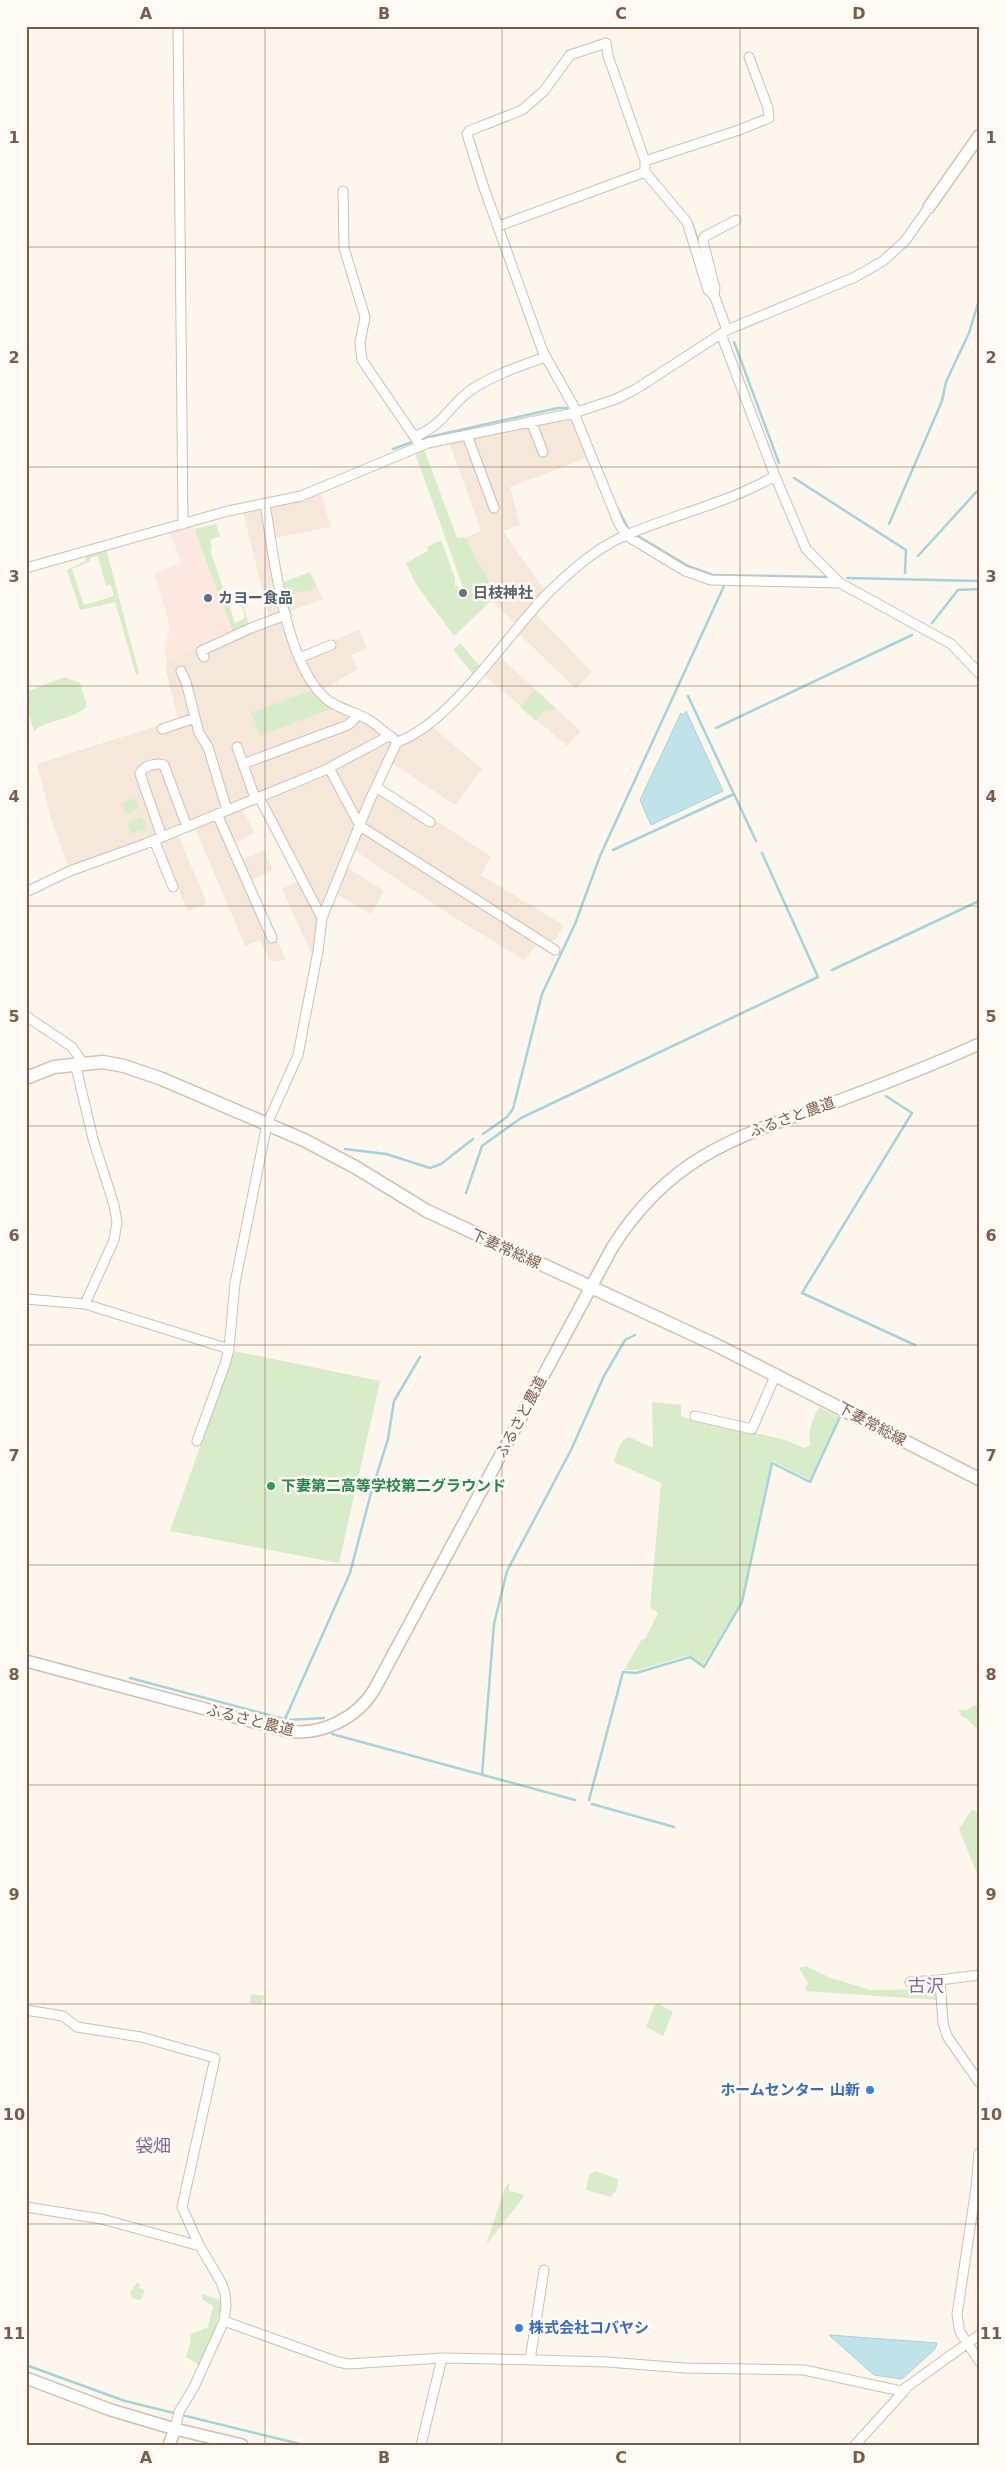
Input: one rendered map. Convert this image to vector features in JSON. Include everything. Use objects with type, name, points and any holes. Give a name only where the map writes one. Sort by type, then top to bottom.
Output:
[{"type":"main road","name":"下妻常総線","points":[[26,1078],[54,1067],[79,1063],[110,1063],[135,1069],[267,1124],[304,1140],[355,1167],[444,1220],[776,1374],[979,1479]]},
{"type":"street","points":[[178,26],[183,524]]},
{"type":"street","points":[[714,295],[708,290],[687,222],[645,172],[645,162],[608,56],[606,43],[570,55],[555,72],[544,91],[522,110],[469,131],[467,134],[484,188],[546,357],[576,412],[619,524],[627,536],[685,571],[711,580],[840,583]]},
{"type":"street","points":[[645,162],[769,118],[768,108],[749,58]]},
{"type":"street","points":[[418,440],[467,435],[576,412],[630,392],[724,332],[855,277],[883,261],[905,241],[979,136]]},
{"type":"street","points":[[499,226],[645,172]]},
{"type":"street","points":[[343,191],[344,248],[365,317],[360,343],[362,360],[418,440]]},
{"type":"street","points":[[736,220],[704,237],[703,241],[715,288],[714,295],[724,332],[775,476],[806,549],[840,583],[951,644],[979,673]]},
{"type":"street","points":[[26,568],[56,558],[183,524],[294,498],[324,488],[418,440],[472,390],[524,364],[546,357]]},
{"type":"street","points":[[531,421],[543,452]]},
{"type":"street","points":[[467,435],[494,508]]},
{"type":"street","points":[[198,1441],[229,1349],[235,1283],[267,1124],[298,1055],[317,957],[322,918],[376,787],[397,742],[417,734],[442,713],[548,593],[571,572],[612,542],[745,491],[775,476]]},
{"type":"street","points":[[264,504],[286,616],[299,658],[323,697],[357,716],[368,719],[397,742]]},
{"type":"street","points":[[204,657],[201,651],[251,628],[286,616]]},
{"type":"street","points":[[299,658],[331,645]]},
{"type":"street","points":[[181,671],[186,682],[199,733],[208,747],[227,810]]},
{"type":"street","points":[[243,764],[348,725],[357,716]]},
{"type":"street","points":[[162,729],[195,718]]},
{"type":"street","points":[[26,892],[70,871],[158,839],[329,768],[389,736]]},
{"type":"street","points":[[237,747],[257,797],[322,918]]},
{"type":"street","points":[[174,887],[140,774],[144,768],[159,764],[164,765],[187,827]]},
{"type":"street","points":[[329,768],[360,826],[555,950]]},
{"type":"street","points":[[376,787],[430,822]]},
{"type":"street","points":[[217,814],[272,938]]},
{"type":"street","points":[[26,1016],[72,1047],[79,1063],[93,1139],[118,1222],[114,1240],[85,1304]]},
{"type":"street","name":"ふるさと農道","points":[[26,1661],[288,1731],[314,1730],[334,1724],[349,1716],[364,1703],[374,1690],[591,1287],[619,1237],[640,1209],[670,1179],[707,1153],[742,1136],[918,1072],[979,1044]]},
{"type":"street","points":[[26,1299],[85,1304],[229,1349]]},
{"type":"street","points":[[695,1416],[752,1429],[776,1374]]},
{"type":"street","points":[[910,1982],[979,1975]]},
{"type":"street","points":[[940,1980],[943,2023],[947,2036],[979,2082]]},
{"type":"street","points":[[26,2010],[63,2016],[77,2027],[141,2038],[215,2058],[182,2207],[225,2293],[226,2306],[224,2321],[177,2420],[169,2445]]},
{"type":"street","points":[[979,2153],[976,2188],[957,2315],[960,2332],[979,2361]]},
{"type":"street","points":[[26,2208],[102,2219],[200,2246]]},
{"type":"street","points":[[530,2360],[544,2270]]},
{"type":"street","points":[[224,2321],[338,2362],[359,2364],[442,2358],[608,2362],[684,2368],[804,2370],[825,2373],[874,2386],[905,2390]]},
{"type":"street","points":[[854,2445],[905,2390],[966,2342],[979,2335]]},
{"type":"street","points":[[421,2445],[442,2358]]},
{"type":"street","points":[[26,2378],[111,2410],[177,2420],[242,2445]]},
{"type":"shaded area","points":[[574,413],[589,457],[510,487],[520,525],[503,531],[547,594],[533,611],[592,672],[576,689],[519,634],[499,656],[581,731],[567,746],[484,675],[519,627],[492,601],[497,595],[464,538],[481,531],[448,439]]},
{"type":"shaded area","points":[[320,489],[331,527],[274,538],[282,583],[310,572],[323,599],[289,612],[296,638],[302,653],[359,630],[367,648],[351,655],[358,669],[319,692],[260,736],[338,706],[397,742],[429,724],[482,769],[455,805],[392,763],[382,785],[491,857],[481,875],[564,925],[555,940],[548,942],[544,948],[537,944],[524,960],[457,919],[351,848],[344,865],[384,891],[371,914],[332,891],[313,957],[282,889],[299,881],[258,804],[254,803],[242,808],[255,833],[233,843],[241,860],[264,850],[273,870],[250,881],[286,959],[281,961],[270,961],[260,940],[245,946],[195,828],[178,835],[207,903],[187,911],[179,889],[172,892],[151,842],[70,871],[50,816],[37,764],[178,719],[166,671],[167,660],[233,633],[270,621],[242,508]]},
{"type":"shaded area","points":[[191,522],[233,633],[167,660],[164,651],[170,626],[154,573],[180,563],[181,561],[168,528]]},
{"type":"green space","points":[[424,449],[457,538],[464,537],[497,595],[454,636],[416,584],[406,563],[428,551],[427,547],[441,540],[455,578],[455,586],[458,586],[459,594],[465,593],[415,453]]},
{"type":"green space","points":[[216,524],[220,536],[210,540],[212,548],[210,550],[235,623],[245,618],[241,598],[249,625],[233,633],[194,529]]},
{"type":"green space","points":[[106,549],[139,673],[136,675],[115,602],[80,610],[67,570],[85,561],[88,553]],"holes":[[[98,556],[106,586],[111,585],[114,596],[84,605],[72,569],[89,562],[92,557]]]},
{"type":"green space","points":[[310,572],[316,585],[312,587],[313,591],[300,591],[285,598],[282,583]]},
{"type":"green space","points":[[460,643],[481,668],[474,675],[453,650]]},
{"type":"green space","points":[[64,677],[80,683],[87,706],[74,715],[39,727],[34,731],[26,704],[26,692]]},
{"type":"green space","points":[[314,690],[336,707],[260,736],[251,712]]},
{"type":"green space","points":[[535,690],[556,709],[551,711],[544,709],[536,721],[520,707]]},
{"type":"green space","points":[[135,798],[139,808],[126,814],[122,803]]},
{"type":"green space","points":[[142,817],[146,829],[131,834],[127,823]]},
{"type":"green space","name":"下妻第二高等学校第二グラウンド","points":[[234,1351],[380,1381],[339,1563],[170,1531]]},
{"type":"green space","points":[[652,1402],[681,1405],[681,1416],[782,1439],[805,1448],[810,1445],[811,1425],[819,1407],[839,1417],[810,1480],[772,1461],[741,1601],[703,1665],[689,1655],[638,1670],[624,1670],[642,1639],[645,1639],[658,1613],[650,1608],[661,1483],[614,1462],[621,1444],[629,1437],[653,1448]]},
{"type":"green space","points":[[975,1705],[979,1707],[979,1731],[966,1718],[962,1717],[958,1710],[967,1710]]},
{"type":"green space","points":[[972,1809],[979,1813],[979,1879],[959,1829]]},
{"type":"green space","points":[[806,1966],[831,1978],[871,1990],[931,1989],[937,1992],[937,2000],[805,1991],[808,1983],[799,1968]]},
{"type":"green space","points":[[251,1994],[265,1996],[261,2005],[250,2003]]},
{"type":"green space","points":[[659,2004],[673,2012],[663,2036],[646,2027],[655,2005]]},
{"type":"green space","points":[[595,2171],[618,2179],[617,2189],[611,2197],[586,2190],[589,2175]]},
{"type":"green space","points":[[509,2182],[509,2191],[523,2194],[523,2198],[486,2245],[504,2190]]},
{"type":"green space","points":[[137,2283],[140,2284],[139,2288],[145,2290],[141,2300],[133,2299],[130,2292]]},
{"type":"green space","points":[[203,2294],[220,2300],[222,2305],[212,2340],[200,2366],[186,2357],[191,2341],[190,2335],[208,2327],[213,2306],[202,2299]]},
{"type":"water","points":[[686,711],[723,791],[651,825],[640,800],[681,713],[684,715]]},
{"type":"water","points":[[829,2335],[937,2343],[935,2349],[902,2379],[874,2375]]},
{"type":"waterway","points":[[692,223],[699,244]]},
{"type":"waterway","points":[[889,524],[942,401],[946,382],[969,333],[979,300]]},
{"type":"waterway","points":[[734,342],[779,463]]},
{"type":"waterway","points":[[420,439],[558,408],[567,408]]},
{"type":"waterway","points":[[393,449],[415,441]]},
{"type":"waterway","points":[[794,478],[906,550],[905,573]]},
{"type":"waterway","points":[[918,556],[979,489]]},
{"type":"waterway","points":[[618,509],[629,530]]},
{"type":"waterway","points":[[638,536],[688,566],[713,575],[827,577]]},
{"type":"waterway","points":[[847,578],[979,581]]},
{"type":"waterway","points":[[483,1134],[507,1117],[513,1109],[542,994],[575,924],[600,856],[724,586]]},
{"type":"waterway","points":[[932,623],[958,590],[979,589]]},
{"type":"waterway","points":[[716,728],[912,635]]},
{"type":"waterway","points":[[688,696],[756,841]]},
{"type":"waterway","points":[[613,850],[734,794]]},
{"type":"waterway","points":[[466,1193],[482,1146],[521,1118],[818,977],[762,853]]},
{"type":"waterway","points":[[832,970],[979,901]]},
{"type":"waterway","points":[[886,1096],[912,1113],[802,1293],[915,1345]]},
{"type":"waterway","points":[[345,1149],[386,1154],[430,1168],[441,1164],[473,1139]]},
{"type":"waterway","points":[[482,1775],[494,1624],[507,1571],[571,1450],[604,1376],[625,1340],[635,1335]]},
{"type":"waterway","points":[[285,1719],[350,1573],[371,1493],[388,1439],[394,1401],[420,1357]]},
{"type":"waterway","points":[[589,1800],[623,1672],[636,1673],[690,1657],[704,1667],[742,1602],[772,1463],[810,1482],[840,1417]]},
{"type":"waterway","points":[[130,1678],[288,1720],[324,1718]]},
{"type":"waterway","points":[[332,1734],[575,1800]]},
{"type":"waterway","points":[[592,1804],[674,1827]]},
{"type":"waterway","points":[[26,2365],[125,2401],[304,2445]]},
{"type":"place","name":"日枝神社","points":[[463,593]]},
{"type":"place","name":"カヨー食品","points":[[208,598]]},
{"type":"place","name":"下妻第二高等学校第二グラウンド","points":[[271,1486]]},
{"type":"place","name":"ホームセンター 山新","points":[[870,2090]]},
{"type":"place","name":"株式会社コバヤシ","points":[[519,2328]]},
{"type":"district","name":"古沢","points":[[926,1985]]},
{"type":"district","name":"袋畑","points":[[153,2145]]}]
